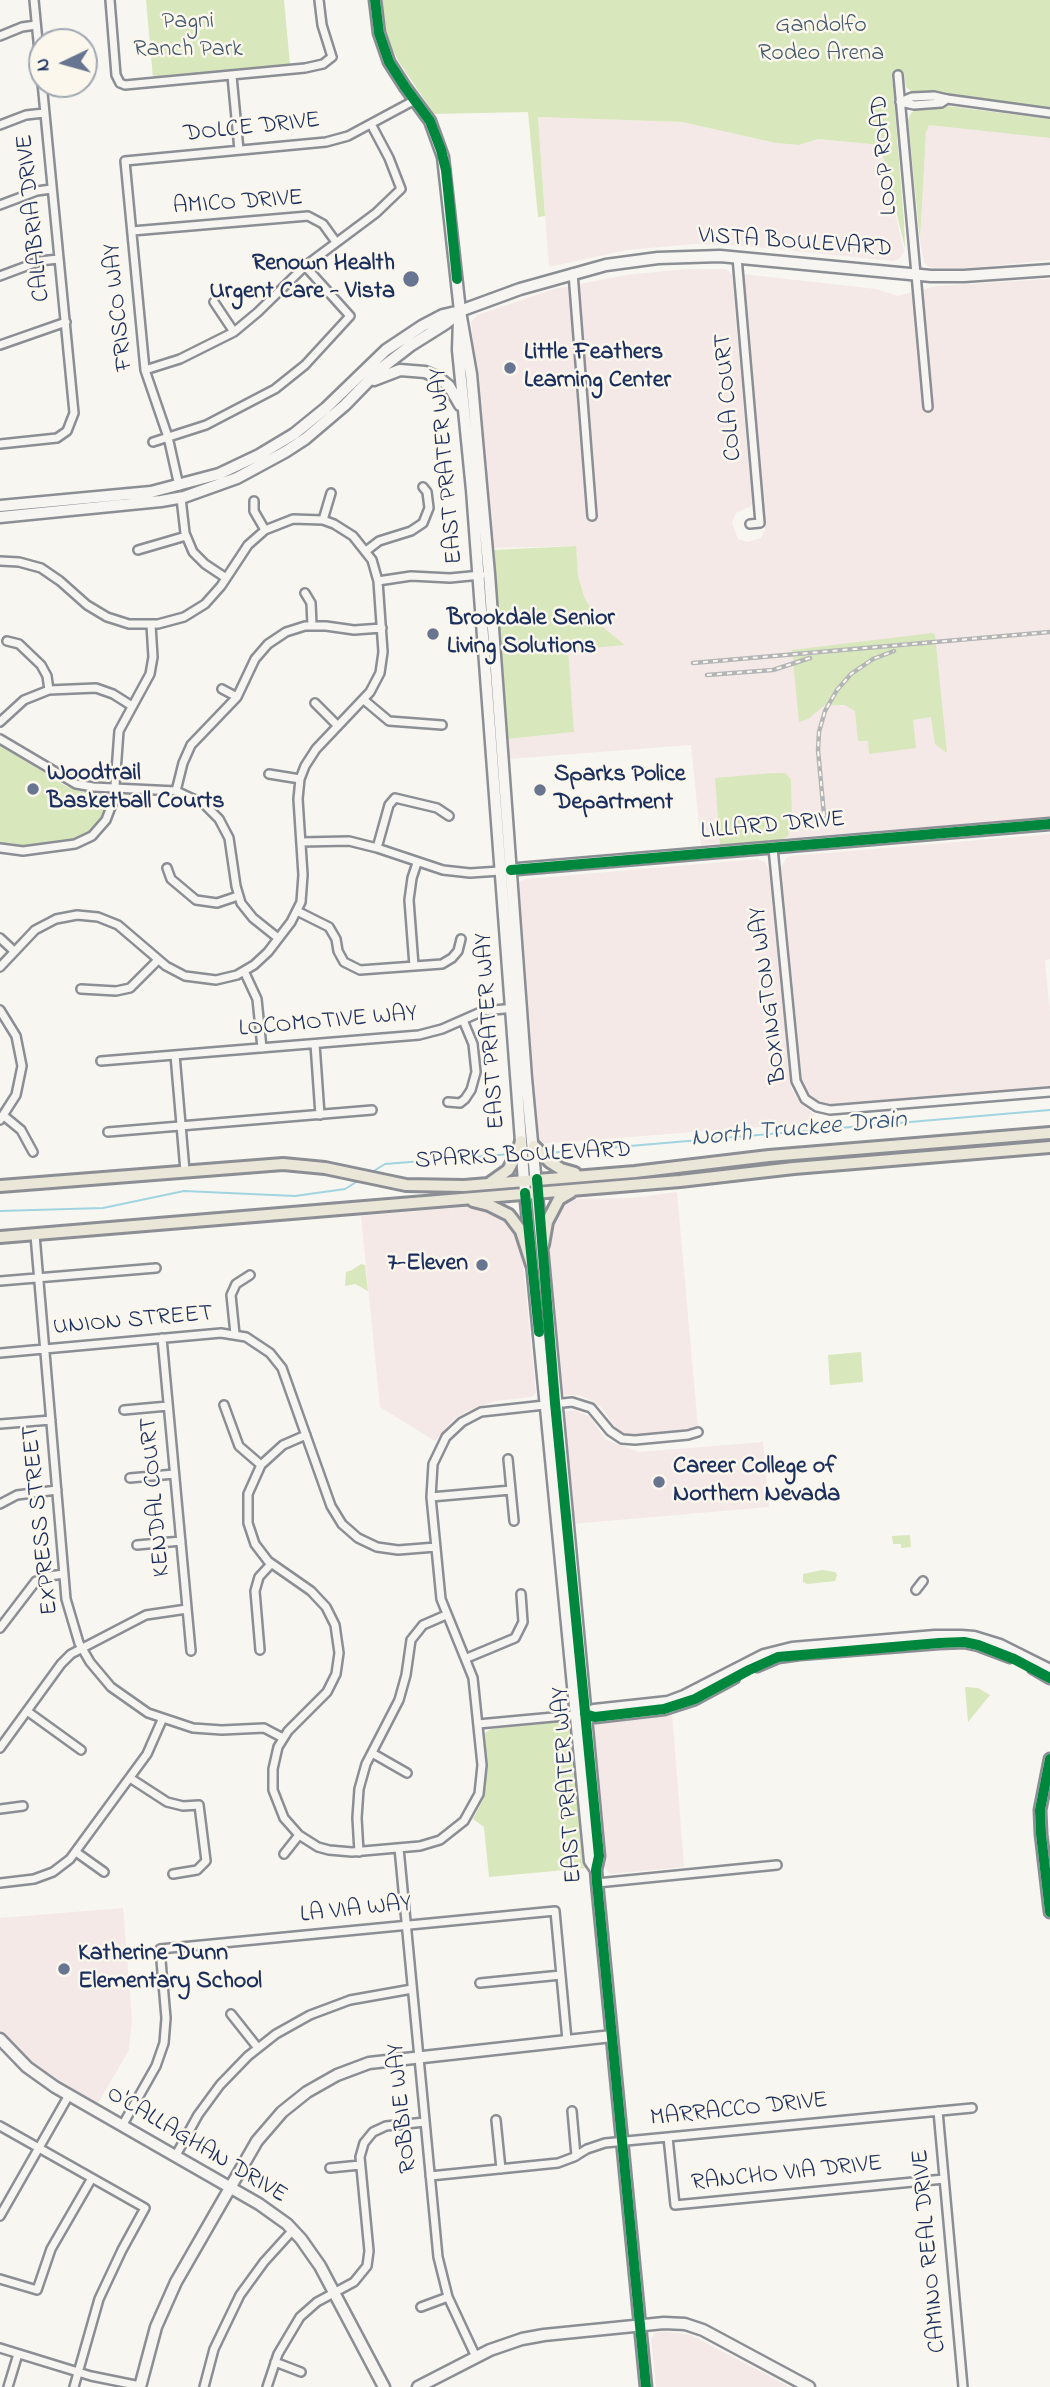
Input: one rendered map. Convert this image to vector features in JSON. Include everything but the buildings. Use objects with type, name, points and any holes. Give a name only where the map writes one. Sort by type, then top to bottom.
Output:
[{"type":"main road","name":"EAST PRATER WAY","points":[[375,0],[383,47],[397,75],[430,121],[443,157],[460,311],[471,374],[483,575],[516,1008],[525,1193],[550,1404],[580,1714],[599,1856],[597,1883],[646,2387]]},
{"type":"main road","name":"VISTA BOULEVARD","points":[[0,506],[130,495],[179,486],[219,474],[259,456],[295,433],[403,338],[443,315],[573,273],[658,258],[692,256],[737,257],[964,276],[1050,270]]},
{"type":"main road","name":"EAST PRATER WAY","points":[[460,311],[458,350],[483,575]]},
{"type":"main road","name":"VISTA BOULEVARD","points":[[0,517],[181,498],[237,478],[285,452],[329,420],[396,356],[446,324],[460,311]]},
{"type":"main road","points":[[361,387],[394,371],[407,369],[425,372],[449,386],[459,401],[465,419]]},
{"type":"main road","points":[[181,498],[185,491],[219,474]]},
{"type":"main road","points":[[138,504],[174,492],[179,486]]},
{"type":"main road","name":"LILLARD DRIVE","points":[[506,870],[1050,824]]},
{"type":"main road","name":"EAST PRATER WAY","points":[[516,1008],[534,1146],[543,1245],[550,1404]]},
{"type":"main road","points":[[913,1158],[930,1150],[1030,1143],[1050,1135]]},
{"type":"main road","name":"SPARKS BOULEVARD","points":[[0,1186],[283,1164],[350,1172],[390,1182],[435,1187],[592,1175],[769,1156],[1050,1135]]},
{"type":"main road","points":[[486,1184],[508,1170],[521,1141]]},
{"type":"main road","points":[[534,1146],[561,1169],[592,1175]]},
{"type":"main road","name":"SPARKS BOULEVARD","points":[[0,1237],[1050,1147]]},
{"type":"main road","points":[[641,1184],[646,1178],[690,1172],[708,1164]]},
{"type":"main road","points":[[543,1245],[547,1222],[559,1199],[581,1189]]},
{"type":"main road","points":[[463,1198],[489,1205],[509,1215],[521,1231],[532,1265]]},
{"type":"main road","points":[[580,1714],[668,1702],[764,1655],[792,1648],[930,1636],[961,1636],[1000,1645],[1050,1670]]},
{"type":"main road","points":[[580,1714],[595,1717],[664,1709],[695,1699],[778,1657],[939,1643],[964,1642],[978,1645],[1014,1659],[1050,1678]]},
{"type":"main road","points":[[1050,1759],[1040,1810],[1045,1828],[1050,1912]]},
{"type":"main road","points":[[140,2387],[149,2347],[176,2282],[249,2154],[269,2126],[307,2092],[353,2068],[369,2063],[612,2036]]},
{"type":"main road","name":"O'CALLAGHAN DRIVE","points":[[0,2039],[27,2067],[69,2095],[259,2204],[293,2230],[312,2252],[384,2387]]},
{"type":"main road","points":[[418,2387],[506,2344],[544,2335],[675,2323],[695,2327],[809,2387]]},
{"type":"street","name":"CALABRIA DRIVE","points":[[0,444],[51,440],[67,431],[74,413],[33,0]]},
{"type":"street","points":[[110,0],[116,75],[118,84],[125,85],[309,68],[323,64],[334,57],[322,25],[319,0]]},
{"type":"street","points":[[0,36],[22,27],[36,25]]},
{"type":"street","points":[[232,75],[239,150]]},
{"type":"street","name":"LOOP ROAD","points":[[898,75],[928,407]]},
{"type":"street","points":[[900,102],[912,97],[934,96],[1050,113]]},
{"type":"street","name":"DOLCE DRIVE","points":[[125,161],[326,142],[348,136],[415,100]]},
{"type":"street","points":[[0,125],[26,115],[44,113]]},
{"type":"street","points":[[145,370],[180,359],[234,332],[305,266],[376,213],[401,189],[371,124]]},
{"type":"street","name":"FRISCO WAY","points":[[125,161],[145,370],[168,437],[179,486]]},
{"type":"street","points":[[0,205],[37,191],[51,189]]},
{"type":"street","name":"AMICO DRIVE","points":[[132,231],[308,216],[323,224],[336,242]]},
{"type":"street","name":"COLA COURT","points":[[737,257],[760,523],[750,524]]},
{"type":"street","points":[[0,276],[40,261],[58,259]]},
{"type":"street","points":[[153,442],[226,416],[275,389],[305,365],[350,316],[305,266]]},
{"type":"street","points":[[573,273],[592,516]]},
{"type":"street","points":[[214,302],[234,332]]},
{"type":"street","points":[[0,345],[66,322]]},
{"type":"street","points":[[366,551],[379,541],[411,531],[423,523],[429,505],[428,494],[423,486]]},
{"type":"street","points":[[323,520],[331,494]]},
{"type":"street","points":[[181,498],[186,536],[199,559],[226,578]]},
{"type":"street","points":[[254,501],[254,511],[265,530]]},
{"type":"street","points":[[0,561],[19,562],[41,568],[60,580],[87,605],[107,617],[129,624],[151,625],[173,621],[194,611],[213,596],[248,545],[265,530],[293,519],[323,520],[348,532],[366,551],[374,565],[378,581],[383,652],[382,666],[376,682],[364,700],[309,758],[300,779],[298,799],[303,883],[297,911],[262,958],[244,971],[216,980],[195,978],[176,972],[158,960],[118,925],[88,915],[66,916],[45,924],[28,937],[0,967]]},
{"type":"street","points":[[138,550],[186,536]]},
{"type":"street","points":[[378,581],[411,576],[453,578],[483,575]]},
{"type":"street","points":[[305,593],[310,603],[312,625]]},
{"type":"street","points":[[0,848],[23,851],[70,845],[88,838],[108,816],[115,789],[119,730],[146,682],[152,665],[151,625]]},
{"type":"street","points":[[176,791],[191,745],[237,697],[255,659],[268,644],[286,632],[312,625],[355,630],[382,628]]},
{"type":"street","points":[[7,641],[19,645],[41,665],[47,676],[49,690]]},
{"type":"street","points":[[0,722],[24,700],[49,690],[96,688],[113,694],[132,706]]},
{"type":"street","points":[[222,689],[237,697]]},
{"type":"street","points":[[364,700],[389,721],[442,724]]},
{"type":"street","points":[[315,703],[338,726]]},
{"type":"street","points":[[0,739],[76,784],[115,789],[176,791],[204,804],[225,828],[232,848],[238,896],[247,911],[278,938]]},
{"type":"street","points":[[270,774],[300,779]]},
{"type":"street","points":[[377,848],[389,805],[395,799],[437,808],[449,816]]},
{"type":"street","name":"LILLARD DRIVE","points":[[301,842],[349,841],[417,863],[457,872],[506,870]]},
{"type":"street","name":"BOXINGTON WAY","points":[[773,848],[796,1081],[806,1099],[817,1107],[830,1110],[1050,1092]]},
{"type":"street","points":[[414,967],[409,900],[417,863]]},
{"type":"street","points":[[167,868],[171,879],[196,900],[217,903],[238,896]]},
{"type":"street","points":[[297,911],[329,928],[336,939],[341,957],[354,968],[366,970],[436,965],[447,961],[458,951],[461,939]]},
{"type":"street","points":[[0,938],[14,951]]},
{"type":"street","points":[[81,989],[116,991],[130,988],[158,960]]},
{"type":"street","points":[[244,971],[257,999],[262,1048]]},
{"type":"street","name":"LOCOMOTIVE WAY","points":[[101,1061],[419,1035],[442,1029],[483,1011],[516,1008]]},
{"type":"street","points":[[0,1010],[16,1036],[22,1066],[16,1095],[2,1118],[21,1130],[33,1152]]},
{"type":"street","points":[[448,1102],[460,1103],[465,1099],[474,1081],[475,1053],[463,1020]]},
{"type":"street","points":[[315,1044],[320,1115]]},
{"type":"street","points":[[175,1055],[185,1171]]},
{"type":"street","points":[[108,1132],[372,1111]]},
{"type":"street","name":"EXPRESS STREET","points":[[35,1235],[64,1574],[69,1614],[82,1648],[99,1674],[116,1692],[162,1720],[206,1730],[264,1728],[283,1738]]},
{"type":"street","points":[[0,1281],[156,1268]]},
{"type":"street","points":[[235,1334],[231,1295],[236,1284],[250,1275]]},
{"type":"street","name":"UNION STREET","points":[[0,1353],[221,1333],[235,1334],[255,1341],[277,1360],[286,1377],[331,1506],[349,1531],[367,1543],[387,1549],[436,1547]]},
{"type":"street","name":"KENDAL COURT","points":[[162,1338],[191,1651]]},
{"type":"street","points":[[306,1435],[283,1445],[261,1465],[251,1484],[247,1513],[255,1544],[271,1564],[319,1598],[332,1616],[339,1643],[338,1663],[332,1683],[320,1700],[283,1738],[272,1769],[273,1790],[284,1818],[299,1835],[330,1850],[359,1852],[420,1846],[440,1840],[457,1828],[470,1813],[481,1783],[473,1678],[441,1599],[430,1484],[433,1464],[440,1446],[454,1429],[481,1412],[572,1402],[585,1404],[596,1412],[610,1431],[628,1440],[698,1432]]},
{"type":"street","points":[[224,1405],[239,1447],[261,1465]]},
{"type":"street","points":[[124,1410],[168,1406]]},
{"type":"street","points":[[0,1424],[51,1420]]},
{"type":"street","points":[[508,1459],[514,1521]]},
{"type":"street","points":[[131,1478],[174,1474]]},
{"type":"street","points":[[0,1504],[17,1495],[57,1490]]},
{"type":"street","points":[[432,1497],[511,1490]]},
{"type":"street","points":[[137,1545],[181,1541]]},
{"type":"street","points":[[260,1650],[255,1591],[260,1577],[271,1564]]},
{"type":"street","points":[[0,1628],[36,1581],[64,1574]]},
{"type":"street","points":[[916,1590],[923,1581]]},
{"type":"street","points":[[467,1658],[509,1641],[519,1633],[523,1622],[521,1594]]},
{"type":"street","points":[[0,1748],[66,1659],[146,1615],[187,1609]]},
{"type":"street","points":[[359,1852],[358,1796],[362,1775],[399,1700],[414,1634],[423,1625],[446,1615]]},
{"type":"street","points":[[27,1711],[81,1750]]},
{"type":"street","points":[[478,1724],[580,1714]]},
{"type":"street","points":[[0,1883],[34,1879],[53,1872],[76,1852],[152,1745],[162,1720]]},
{"type":"street","points":[[372,1753],[407,1773]]},
{"type":"street","points":[[130,1777],[167,1802],[183,1806],[199,1805],[207,1856],[204,1865],[197,1870],[173,1874]]},
{"type":"street","points":[[0,1809],[23,1806]]},
{"type":"street","points":[[284,1854],[299,1835]]},
{"type":"street","name":"ROBBIE WAY","points":[[399,1848],[438,2257],[448,2297],[476,2357]]},
{"type":"street","points":[[76,1852],[104,1872]]},
{"type":"street","points":[[597,1883],[777,1865]]},
{"type":"street","name":"LA VIA WAY","points":[[122,2126],[156,2066],[164,2043],[166,2018],[160,1949],[555,1911],[561,1975]]},
{"type":"street","points":[[480,1983],[561,1975],[567,2040]]},
{"type":"street","points":[[176,2157],[209,2100],[234,2070],[258,2048],[294,2024],[328,2008],[368,1996],[412,1989]]},
{"type":"street","points":[[231,2014],[258,2048]]},
{"type":"street","points":[[0,2216],[4,2201],[69,2095]]},
{"type":"street","name":"MARRACCO DRIVE","points":[[430,2176],[558,2163],[595,2145],[622,2141],[972,2108]]},
{"type":"street","points":[[572,2111],[576,2156]]},
{"type":"street","name":"CAMINO REAL DRIVE","points":[[938,2111],[963,2387]]},
{"type":"street","points":[[496,2120],[501,2169]]},
{"type":"street","points":[[267,2387],[286,2337],[300,2317],[317,2302],[360,2277],[368,2259],[361,2150],[373,2132],[386,2126],[425,2122]]},
{"type":"street","points":[[0,2126],[145,2208],[99,2299],[74,2387]]},
{"type":"street","name":"RANCHO VIA DRIVE","points":[[668,2137],[675,2205],[944,2179]]},
{"type":"street","points":[[330,2168],[360,2165]]},
{"type":"street","points":[[0,2279],[37,2290],[51,2249],[92,2178]]},
{"type":"street","points":[[204,2387],[214,2349],[240,2295],[264,2262],[293,2230]]},
{"type":"street","points":[[421,2307],[448,2297]]},
{"type":"street","points":[[0,2348],[140,2387]]},
{"type":"street","points":[[8,2387],[18,2354]]},
{"type":"street","points":[[275,2362],[301,2372]]},
{"type":"shaded area","points":[[538,117],[682,122],[776,143],[799,145],[818,139],[880,145],[904,252],[899,259],[893,261],[747,246],[694,244],[627,250],[549,267]]},
{"type":"shaded area","points":[[929,125],[1050,138],[1050,260],[970,268],[936,268],[924,263],[920,240],[926,133]]},
{"type":"shaded area","points":[[684,269],[726,269],[732,275],[752,503],[736,513],[732,523],[738,539],[747,542],[761,538],[765,530],[743,274],[876,289],[898,296],[936,286],[1050,279],[1050,817],[701,845],[691,745],[508,759],[507,739],[574,732],[567,650],[624,644],[604,628],[585,599],[578,576],[575,546],[493,548],[471,322],[477,315],[554,289],[626,275]]},
{"type":"shaded area","points":[[1050,834],[1050,959],[1045,960],[1050,1014],[1050,1087],[835,1105],[821,1103],[809,1095],[802,1080],[781,868],[786,858]]},
{"type":"shaded area","points":[[757,859],[765,862],[769,870],[791,1088],[799,1102],[815,1115],[801,1124],[538,1144],[530,1085],[516,891],[520,881]]},
{"type":"shaded area","points":[[677,1192],[698,1428],[625,1434],[618,1431],[602,1408],[592,1401],[581,1396],[560,1394],[548,1230],[562,1201],[567,1199],[632,1198]]},
{"type":"shaded area","points":[[475,1206],[488,1208],[508,1220],[517,1231],[521,1244],[536,1393],[531,1397],[495,1401],[467,1411],[453,1420],[435,1441],[380,1407],[361,1216]]},
{"type":"shaded area","points":[[574,1410],[590,1417],[606,1440],[639,1452],[763,1442],[769,1507],[572,1524],[562,1415],[563,1412]]},
{"type":"shaded area","points":[[672,1712],[684,1867],[610,1874],[605,1867],[593,1723]]},
{"type":"shaded area","name":"Katherine Dunn Elementary School","points":[[123,1908],[132,2019],[129,2050],[97,2105],[41,2071],[0,2031],[0,1918]]},
{"type":"shaded area","points":[[663,2331],[691,2335],[790,2387],[656,2387],[651,2339],[655,2333]]},
{"type":"green space","name":"Pagni Ranch Park","points":[[146,0],[284,0],[290,65],[153,78]]},
{"type":"green space","name":"Gandolfo Rodeo Arena","points":[[381,0],[1050,0],[1050,108],[959,95],[915,94],[906,87],[904,73],[892,74],[905,248],[880,145],[818,139],[799,145],[776,143],[682,122],[538,117],[545,216],[538,217],[528,112],[434,114],[388,41]]},
{"type":"green space","points":[[947,106],[1050,119],[1050,138],[929,125],[926,133],[920,240],[908,120],[911,113],[918,108]]},
{"type":"green space","points":[[576,546],[578,576],[585,599],[604,628],[625,645],[568,650],[574,732],[507,739],[492,550]]},
{"type":"green space","points":[[932,633],[935,635],[947,753],[935,744],[931,717],[913,720],[916,748],[869,754],[868,741],[858,741],[855,711],[845,705],[825,705],[808,719],[799,722],[792,650]]},
{"type":"green space","points":[[0,745],[64,785],[78,791],[106,795],[109,802],[101,820],[86,834],[70,840],[21,846],[0,843]]},
{"type":"green space","points":[[785,773],[791,779],[792,821],[788,836],[781,840],[720,845],[715,778]]},
{"type":"green space","points":[[361,1264],[365,1265],[368,1291],[355,1284],[345,1286],[346,1272]]},
{"type":"green space","points":[[861,1352],[863,1382],[830,1385],[828,1355]]},
{"type":"green space","points":[[910,1535],[911,1547],[901,1548],[901,1544],[893,1544],[892,1536]]},
{"type":"green space","points":[[822,1570],[835,1572],[835,1581],[807,1584],[803,1582],[803,1574]]},
{"type":"green space","points":[[965,1687],[978,1688],[990,1695],[968,1722]]},
{"type":"green space","points":[[567,1721],[574,1728],[587,1868],[489,1877],[484,1827],[473,1819],[483,1800],[486,1785],[485,1733],[491,1729]]},
{"type":"waterway","name":"North Truckee Drain","points":[[548,1153],[1050,1110]]},
{"type":"waterway","name":"North Truckee Drain","points":[[372,1172],[385,1164],[511,1154]]},
{"type":"waterway","name":"North Truckee Drain","points":[[0,1211],[103,1208],[184,1191],[295,1196],[345,1189],[358,1181]]},
{"type":"railway","points":[[693,663],[1050,632]]},
{"type":"railway","points":[[825,826],[818,750],[819,732],[825,711],[837,690],[851,674],[873,659],[894,651]]},
{"type":"railway","points":[[707,675],[773,670],[810,658]]},
{"type":"cycle path","points":[[375,0],[379,33],[389,62],[430,121],[441,150],[446,170],[457,279]]},
{"type":"cycle path","points":[[511,870],[1050,824]]},
{"type":"cycle path","points":[[537,1179],[555,1403],[599,1856],[597,1883],[646,2387]]},
{"type":"cycle path","points":[[525,1193],[539,1332]]},
{"type":"cycle path","points":[[585,1714],[595,1717],[664,1709],[695,1699],[778,1657],[939,1643],[964,1642],[978,1645],[1014,1659],[1050,1678]]},
{"type":"cycle path","points":[[1050,1759],[1040,1810],[1050,1912]]},
{"type":"place","name":"Renown Health Urgent Care - Vista","points":[[411,279]]},
{"type":"place","name":"Little Feathers Learning Center","points":[[510,368]]},
{"type":"place","name":"Brookdale Senior Living Solutions","points":[[433,634]]},
{"type":"place","name":"Woodtrail Basketball Courts","points":[[33,789]]},
{"type":"place","name":"Sparks Police Department","points":[[540,790]]},
{"type":"place","name":"7-Eleven","points":[[482,1265]]},
{"type":"place","name":"Career College of Northern Nevada","points":[[659,1482]]},
{"type":"place","name":"Katherine Dunn Elementary School","points":[[64,1969]]}]
